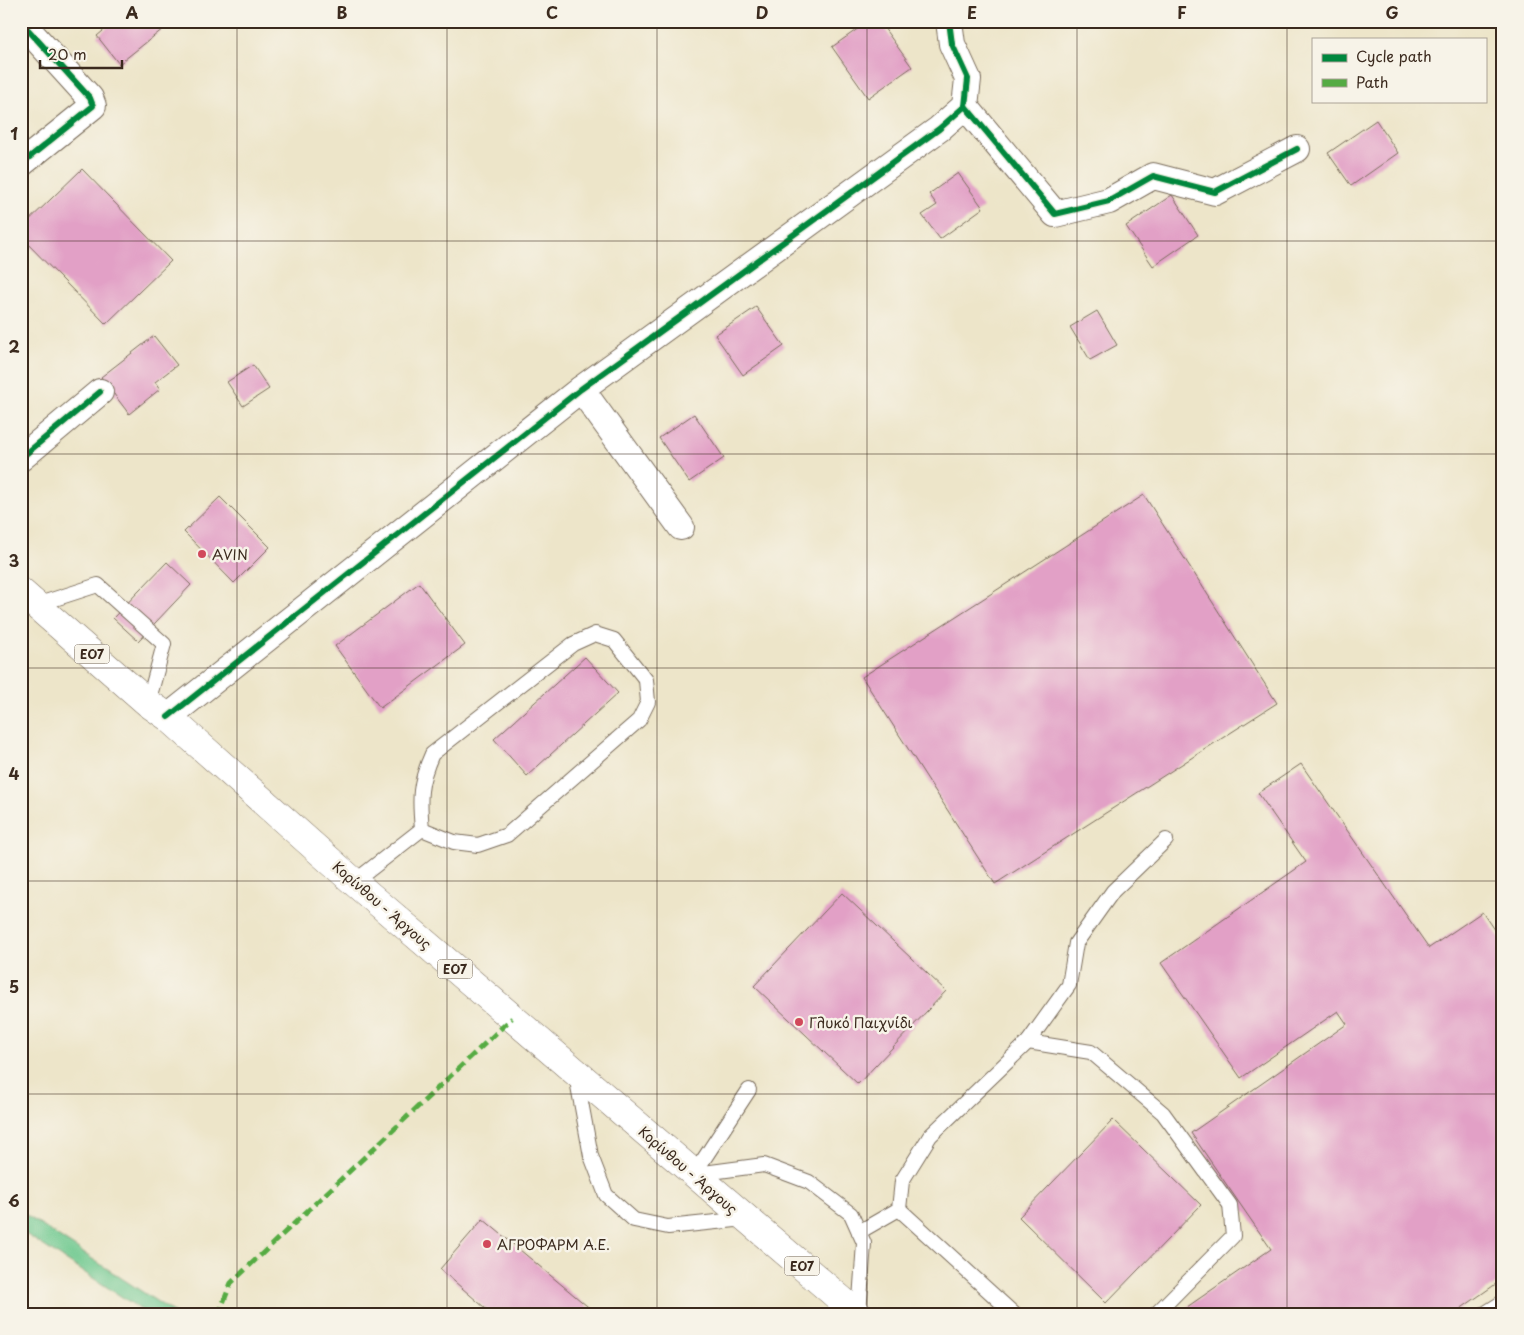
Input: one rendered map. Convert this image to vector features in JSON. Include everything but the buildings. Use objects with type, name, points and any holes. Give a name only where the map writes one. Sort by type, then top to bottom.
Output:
[{"type":"main road","name":"Κορίνθου - Άργους","points":[[29,598],[354,882],[858,1314]]},
{"type":"street","points":[[158,710],[581,389],[939,129],[965,106],[968,79],[952,44],[949,21]]},
{"type":"street","points":[[21,22],[90,98],[93,106],[21,164]]},
{"type":"street","points":[[965,106],[1055,214],[1109,201],[1153,176],[1215,192],[1297,149]]},
{"type":"street","points":[[581,389],[681,527]]},
{"type":"street","points":[[21,458],[100,392]]},
{"type":"lane","points":[[29,598],[98,585],[164,644],[158,710]]},
{"type":"lane","points":[[595,634],[614,640],[646,680],[648,702],[639,720],[506,835],[478,845],[454,842],[422,829],[419,800],[424,773],[432,754],[573,644],[595,634]]},
{"type":"lane","points":[[354,882],[422,829]]},
{"type":"lane","points":[[899,1209],[902,1181],[930,1136],[1028,1042],[1069,985],[1076,943],[1113,891],[1166,840]]},
{"type":"lane","points":[[1028,1042],[1091,1052],[1163,1113],[1230,1205],[1233,1236],[1156,1314]]},
{"type":"lane","points":[[575,1072],[591,1156],[606,1195],[634,1220],[668,1227],[745,1219]]},
{"type":"lane","points":[[694,1174],[749,1090]]},
{"type":"lane","points":[[694,1174],[764,1165],[809,1182],[851,1214],[864,1243],[858,1314]]},
{"type":"lane","points":[[859,1232],[899,1209]]},
{"type":"lane","points":[[899,1209],[1014,1314]]},
{"type":"lane","points":[[1484,1314],[1503,1302]]},
{"type":"green space","points":[[21,1212],[176,1314],[148,1314],[21,1231]]},
{"type":"marked path","points":[[227,1314],[221,1308],[231,1283],[512,1018]]},
{"type":"cycle path","points":[[168,717],[581,389],[939,129],[965,106],[968,79],[952,44],[949,21]]},
{"type":"cycle path","points":[[21,22],[90,98],[93,106],[21,164]]},
{"type":"cycle path","points":[[965,106],[1055,214],[1109,201],[1153,176],[1215,192],[1297,149]]},
{"type":"cycle path","points":[[21,458],[100,392]]},
{"type":"place","name":"AVIN","points":[[202,554]]},
{"type":"place","name":"Γλυκό Παιχνίδι","points":[[799,1022]]},
{"type":"place","name":"ΑΓΡΟΦΑΡΜ Α.Ε.","points":[[487,1244]]}]
